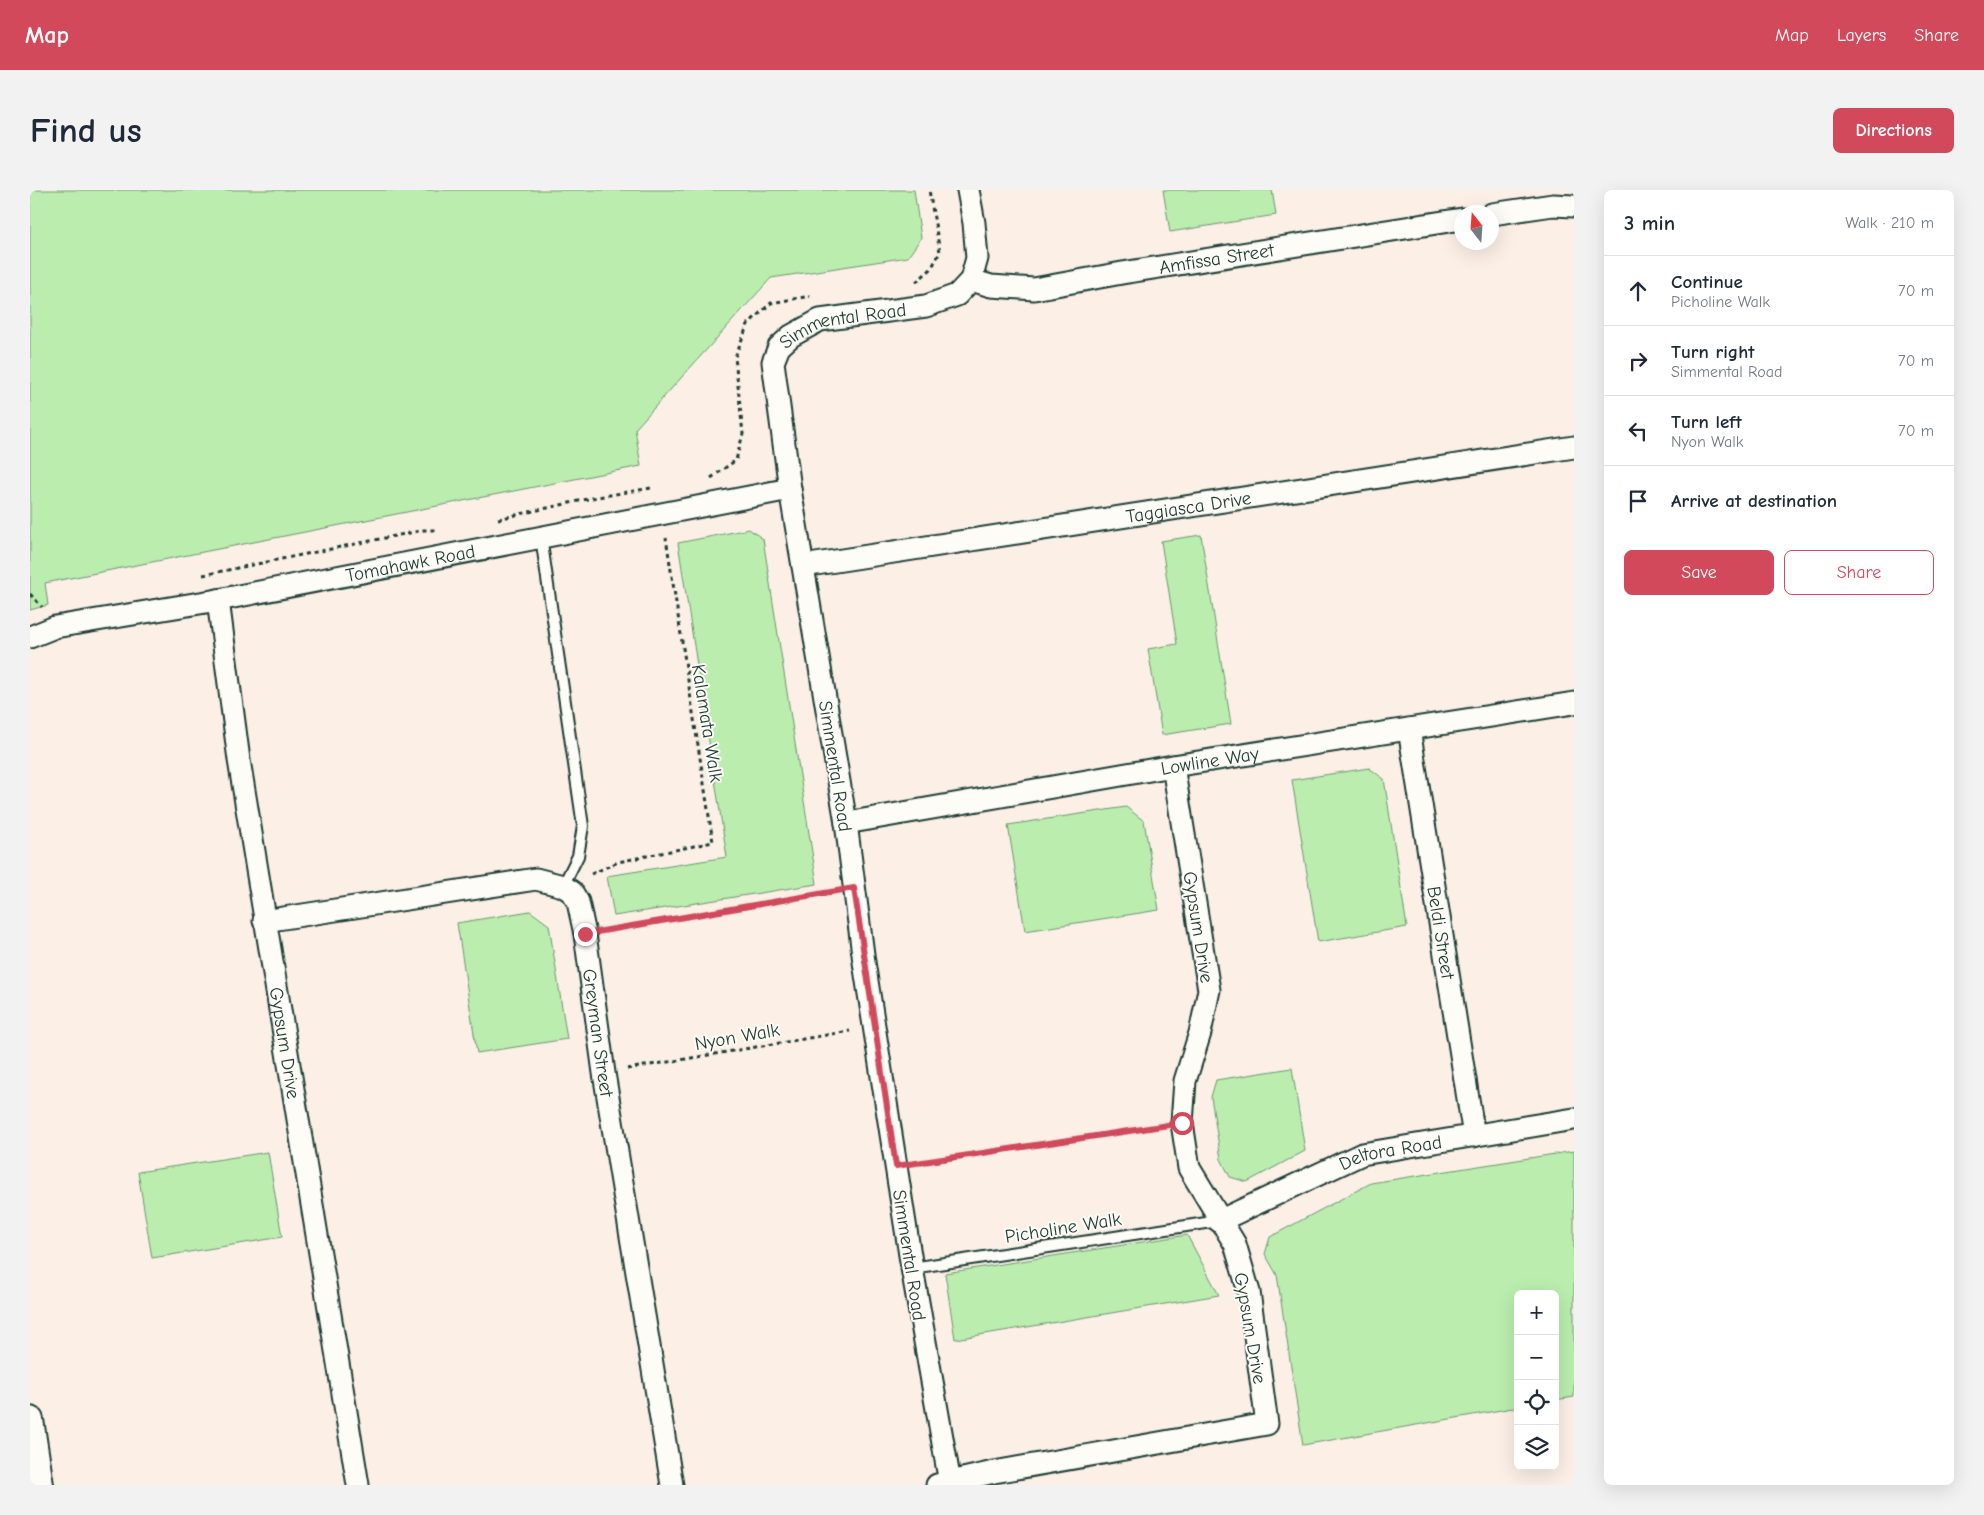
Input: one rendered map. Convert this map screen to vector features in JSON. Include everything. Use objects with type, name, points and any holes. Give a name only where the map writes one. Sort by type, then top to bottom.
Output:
[{"type":"street","points":[[968,190],[974,223],[977,258],[971,280]]},
{"type":"street","points":[[1499,213],[1553,205],[1574,206]]},
{"type":"street","name":"Amfissa Street","points":[[971,280],[991,286],[1034,289],[1132,271],[1454,220]]},
{"type":"street","name":"Simmental Road","points":[[943,1484],[912,1268],[874,1027],[846,823],[790,489],[773,362],[779,347],[797,332],[820,320],[926,306],[957,295],[971,280]]},
{"type":"street","name":"Taggiasca Drive","points":[[803,566],[1574,447]]},
{"type":"street","name":"Tomahawk Road","points":[[30,637],[55,628],[218,600],[790,489]]},
{"type":"street","name":"Gypsum Drive","points":[[218,600],[238,760],[358,1485]]},
{"type":"street","name":"Lowline Way","points":[[846,823],[1173,766],[1574,703]]},
{"type":"street","name":"Beldi Street","points":[[1409,728],[1474,1136]]},
{"type":"street","name":"Gypsum Drive","points":[[943,1484],[994,1472],[1267,1424],[1249,1292],[1235,1244],[1219,1221],[1189,1168],[1182,1123],[1185,1080],[1200,1033],[1209,990],[1173,766]]},
{"type":"street","points":[[264,920],[536,878],[563,886]]},
{"type":"street","name":"Greyman Street","points":[[563,886],[572,892],[578,902],[585,934],[604,1073],[672,1485]]},
{"type":"street","name":"Deltora Road","points":[[1219,1221],[1362,1154],[1574,1119]]},
{"type":"street","points":[[30,1420],[40,1485]]},
{"type":"lane","points":[[541,537],[583,826],[578,856],[563,886]]},
{"type":"lane","name":"Picholine Walk","points":[[912,1268],[1219,1221]]},
{"type":"path","points":[[912,286],[931,270],[940,252],[929,190]]},
{"type":"path","points":[[709,479],[736,460],[743,434],[735,356],[748,324],[772,303],[818,294]]},
{"type":"path","points":[[492,521],[502,517],[592,498],[660,487]]},
{"type":"path","name":"Kalamata Walk","points":[[618,862],[712,842],[662,513]]},
{"type":"path","points":[[197,576],[424,530],[440,531]]},
{"type":"path","points":[[30,594],[42,607]]},
{"type":"path","points":[[585,934],[854,888]]},
{"type":"path","name":"Nyon Walk","points":[[604,1073],[874,1027]]},
{"type":"path","points":[[896,1166],[1182,1123]]},
{"type":"green space","points":[[30,190],[914,190],[921,238],[908,257],[771,278],[635,429],[641,466],[45,583],[48,605],[30,610]]},
{"type":"green space","points":[[1163,190],[1272,190],[1276,215],[1170,232]]},
{"type":"green space","points":[[749,529],[763,539],[817,884],[614,916],[607,876],[727,857],[678,543]]},
{"type":"green space","points":[[1201,535],[1231,724],[1162,735],[1148,649],[1177,644],[1161,541]]},
{"type":"green space","points":[[1369,768],[1384,779],[1407,927],[1318,942],[1292,780]]},
{"type":"green space","points":[[1126,807],[1144,821],[1159,910],[1025,931],[1008,825]]},
{"type":"green space","points":[[530,911],[549,925],[567,1039],[477,1053],[457,923]]},
{"type":"green space","points":[[1292,1068],[1305,1151],[1247,1182],[1230,1177],[1221,1159],[1211,1097],[1216,1080]]},
{"type":"green space","points":[[1574,1151],[1574,1397],[1559,1399],[1559,1290],[1514,1290],[1514,1408],[1303,1445],[1277,1275],[1265,1254],[1270,1237],[1371,1183]]},
{"type":"green space","points":[[268,1152],[282,1237],[152,1258],[138,1172]]},
{"type":"green space","points":[[1187,1235],[1219,1295],[955,1339],[945,1273]]},
{"type":"route","points":[[585,934],[854,888],[896,1166],[1182,1123]]}]
